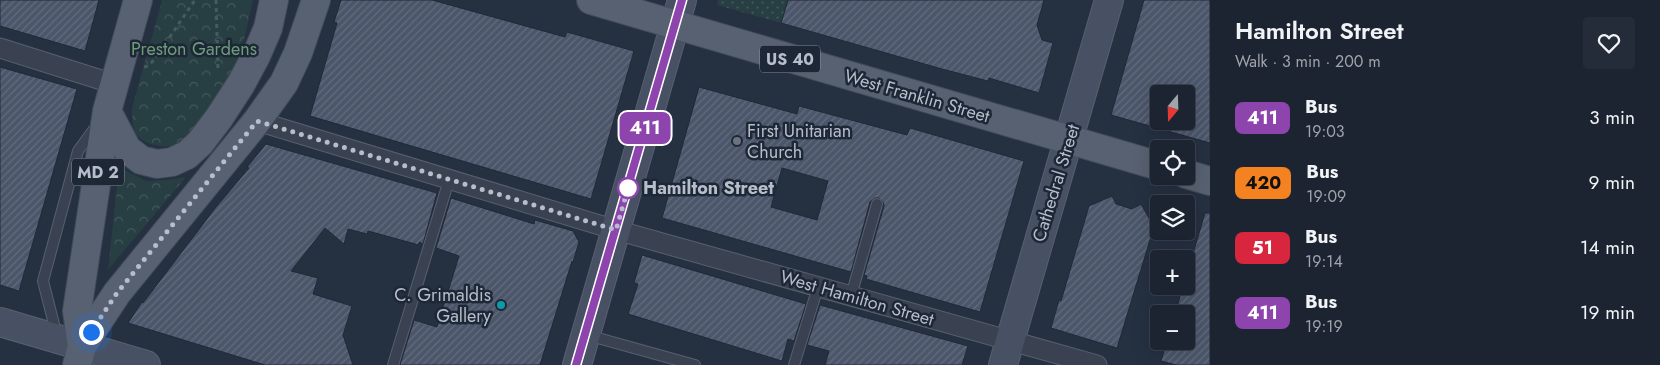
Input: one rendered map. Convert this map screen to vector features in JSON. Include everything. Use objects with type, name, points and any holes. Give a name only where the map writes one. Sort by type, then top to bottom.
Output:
[{"type":"main road","name":"MD 2","points":[[72,350],[107,111],[138,0]]},
{"type":"main road","points":[[107,111],[127,149],[141,160],[157,164],[172,162],[187,155],[200,143],[241,84],[268,28],[274,0]]},
{"type":"main road","points":[[72,350],[257,121],[284,83],[298,53],[316,0]]},
{"type":"main road","name":"US 40","points":[[591,0],[674,26]]},
{"type":"main road","points":[[576,365],[682,0]]},
{"type":"main road","name":"Cathedral Street","points":[[1007,353],[1109,0]]},
{"type":"main road","name":"West Franklin Street","points":[[674,26],[1150,163]]},
{"type":"main road","points":[[1195,177],[1210,181]]},
{"type":"main road","points":[[0,322],[72,350],[146,365]]},
{"type":"street","points":[[0,48],[114,84]]},
{"type":"street","name":"West Hamilton Street","points":[[257,121],[616,230],[851,296],[1007,353],[1097,365]]},
{"type":"lane","points":[[72,350],[43,280],[78,151],[107,111]]},
{"type":"lane","points":[[393,365],[449,180]]},
{"type":"lane","points":[[851,296],[877,204]]},
{"type":"lane","points":[[794,365],[818,287]]},
{"type":"lane","points":[[586,334],[695,365]]},
{"type":"path","points":[[143,67],[148,66],[195,0]]},
{"type":"path","points":[[216,0],[218,78]]},
{"type":"green space","name":"Preston Gardens","points":[[162,0],[253,0],[241,51],[225,85],[193,131],[178,144],[167,146],[152,144],[139,137],[134,129],[132,114],[132,108]]},
{"type":"green space","points":[[718,0],[788,0],[781,23],[717,5]]},
{"type":"green space","points":[[119,167],[146,181],[186,177],[108,270]]},
{"type":"building","points":[[0,0],[99,0],[85,51],[0,26]]},
{"type":"building","points":[[341,0],[432,0],[565,37],[567,32],[634,51],[591,199],[310,116],[337,23],[334,22]]},
{"type":"building","points":[[788,0],[1044,0],[1037,25],[1042,40],[1053,43],[1039,93],[989,78],[988,81],[942,69],[781,23]]},
{"type":"building","points":[[1144,0],[1210,0],[1210,143],[1164,130],[1195,130],[1195,85],[1150,85],[1150,126],[1111,115]]},
{"type":"building","points":[[0,67],[77,89],[19,291],[0,285]]},
{"type":"building","points":[[699,87],[797,114],[799,106],[907,135],[910,128],[1024,161],[980,312],[866,279],[867,276],[864,275],[884,206],[879,198],[875,198],[870,202],[851,272],[662,218]],"holes":[[[782,168],[828,181],[817,220],[771,207]]]},
{"type":"building","points":[[266,144],[437,193],[423,244],[419,242],[419,245],[368,231],[367,234],[348,229],[344,244],[325,228],[291,271],[318,278],[313,294],[352,306],[343,335],[353,365],[265,365],[128,323],[142,302]]},
{"type":"building","points":[[1112,196],[1116,204],[1132,209],[1141,204],[1150,220],[1150,240],[1117,348],[1051,328],[1059,300],[1061,301],[1089,206]]},
{"type":"building","points":[[451,198],[534,224],[535,220],[573,231],[579,242],[540,365],[400,365],[414,320],[437,327],[459,256],[436,248]]},
{"type":"building","points":[[1205,213],[1210,213],[1210,365],[1176,365],[1161,361],[1164,350],[1195,350],[1195,305],[1178,305],[1180,295],[1195,295],[1194,250]]},
{"type":"building","points":[[642,255],[806,304],[794,341],[788,339],[782,361],[628,314],[638,284],[634,283]]},
{"type":"building","points":[[820,305],[968,346],[962,365],[825,365],[829,351],[807,345]]},
{"type":"bus line","name":"411","points":[[576,365],[682,0]]},
{"type":"place","name":"First Unitarian Church","points":[[737,141]]},
{"type":"place","name":"Hamilton Street","points":[[628,188]]},
{"type":"place","name":"C. Grimaldis Gallery","points":[[501,305]]},
{"type":"route","points":[[91,332],[117,293],[257,121],[616,230],[628,188]]}]
